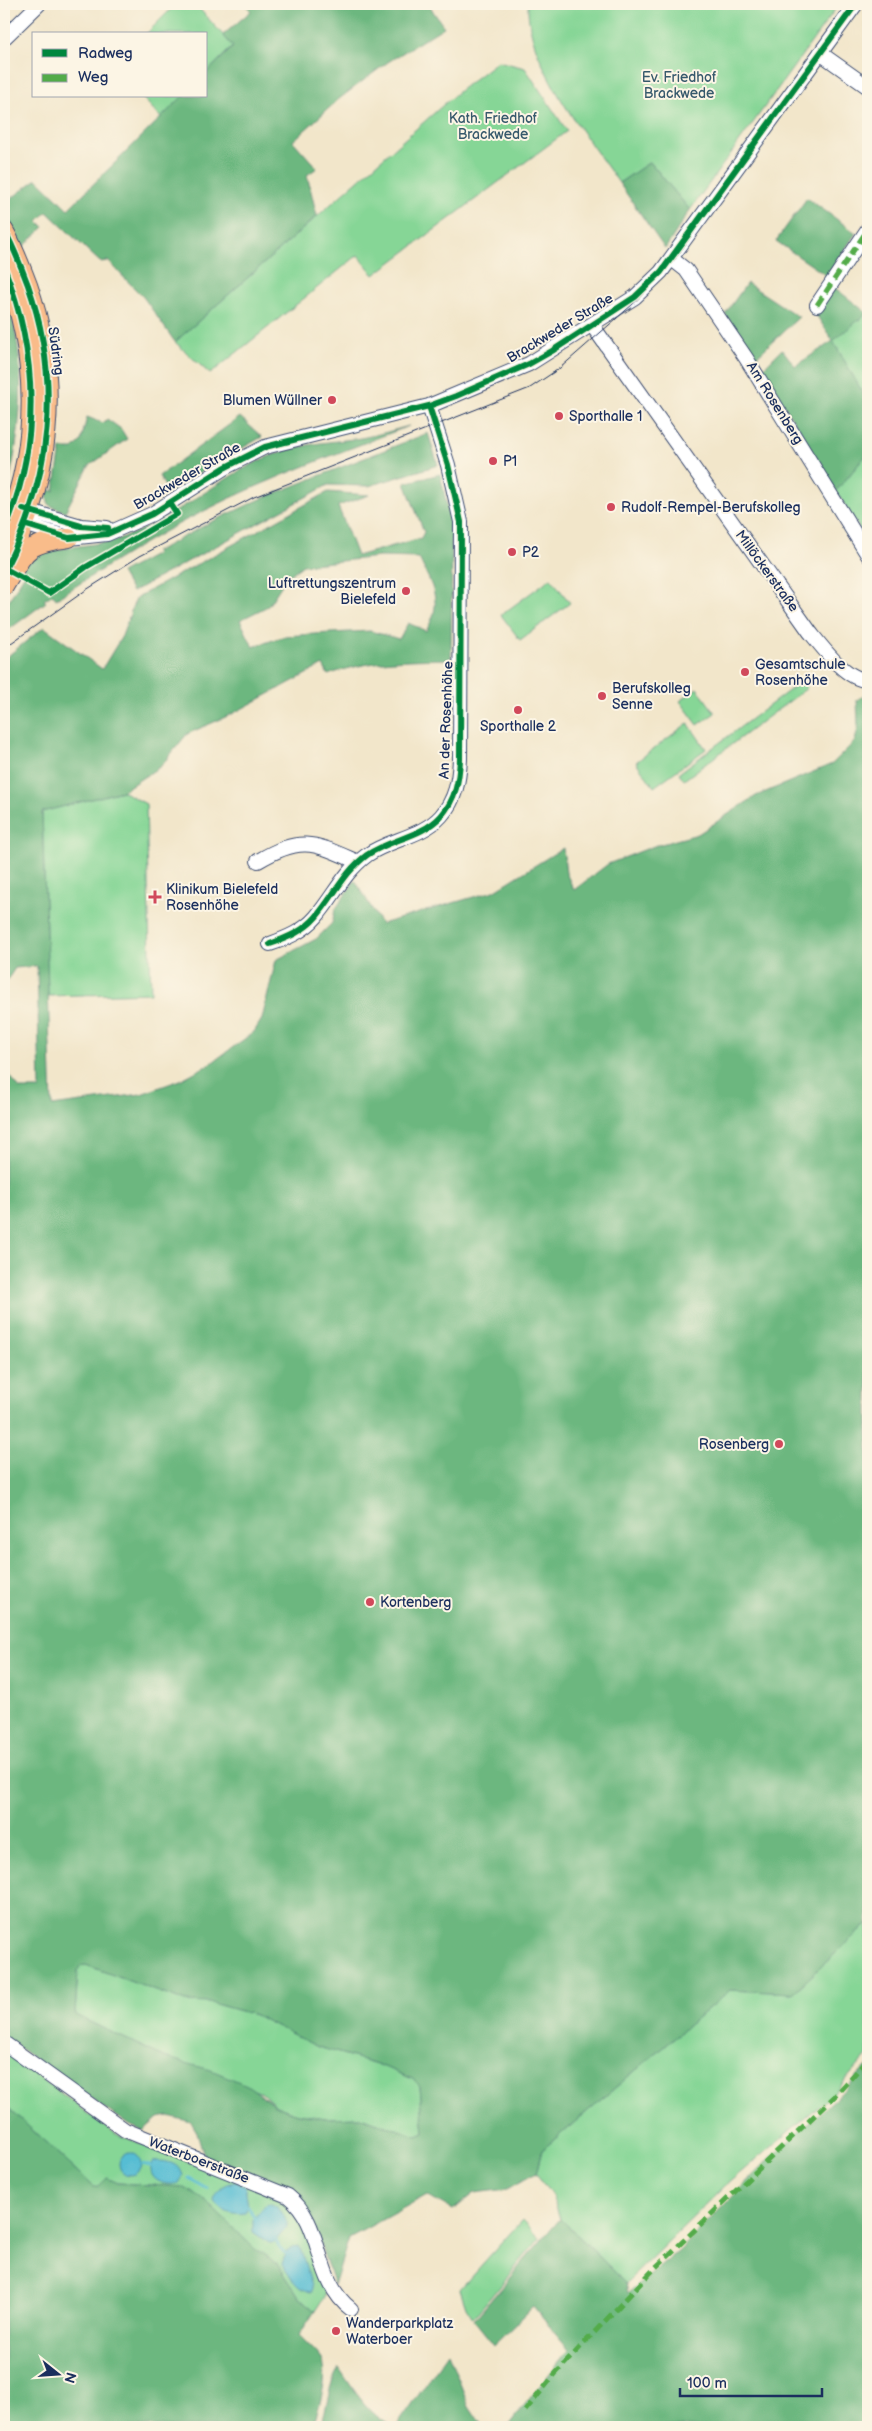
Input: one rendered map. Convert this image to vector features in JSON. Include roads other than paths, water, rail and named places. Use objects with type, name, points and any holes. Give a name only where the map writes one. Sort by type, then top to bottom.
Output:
[{"type":"main road","name":"Südring","points":[[4,230],[35,306],[47,371],[48,414],[44,459],[17,518]]},
{"type":"main road","name":"Südring","points":[[4,267],[15,294],[24,331],[32,415],[28,454],[17,518]]},
{"type":"main road","points":[[4,571],[17,518]]},
{"type":"main road","points":[[4,587],[20,559],[31,547],[47,541],[69,538]]},
{"type":"street","points":[[4,39],[39,4]]},
{"type":"street","name":"Brackweder Straße","points":[[17,518],[69,538],[107,534],[131,524],[170,503],[224,468],[265,447],[429,406],[529,364],[635,297],[672,259],[856,4]]},
{"type":"street","points":[[820,53],[868,87]]},
{"type":"street","points":[[817,305],[868,229]]},
{"type":"street","name":"Am Rosenberg","points":[[672,259],[686,270],[746,358],[868,554]]},
{"type":"street","name":"Millöckerstraße","points":[[592,325],[810,632],[842,667],[861,679],[868,680]]},
{"type":"street","name":"An der Rosenhöhe","points":[[270,944],[293,935],[311,921],[344,876],[358,862],[377,850],[418,832],[435,821],[451,800],[458,779],[460,522],[450,474],[429,406]]},
{"type":"street","name":"Brackweder Straße","points":[[17,518],[94,528],[131,524]]},
{"type":"street","points":[[258,861],[280,848],[302,844],[329,849],[358,862]]},
{"type":"street","name":"Waterboerstraße","points":[[4,2043],[125,2130],[288,2196],[297,2203],[309,2222],[330,2286],[336,2296],[351,2309]]},
{"type":"water","points":[[130,2153],[138,2156],[141,2164],[138,2172],[130,2175],[122,2172],[119,2164],[122,2156]]},
{"type":"water","points":[[156,2161],[175,2165],[183,2175],[179,2183],[163,2183],[154,2178],[151,2169],[152,2163]]},
{"type":"water","points":[[236,2182],[245,2186],[248,2206],[245,2213],[223,2209],[214,2200],[222,2188]]},
{"type":"water","points":[[268,2203],[276,2206],[282,2212],[287,2227],[274,2243],[269,2243],[253,2232],[253,2219]]},
{"type":"water","points":[[299,2245],[312,2286],[312,2292],[298,2286],[282,2264],[290,2250]]},
{"type":"waterway","points":[[142,2164],[153,2167]]},
{"type":"waterway","points":[[189,2178],[207,2188]]},
{"type":"waterway","points":[[244,2205],[248,2206],[256,2221]]},
{"type":"waterway","points":[[275,2239],[279,2247],[287,2255]]},
{"type":"waterway","points":[[327,2421],[327,2427]]},
{"type":"tram line","points":[[4,648],[86,590],[140,556],[254,497],[530,388],[560,368],[641,297],[674,261],[858,4]]},
{"type":"place","name":"Blumen Wüllner","points":[[332,400]]},
{"type":"place","name":"Sporthalle 1","points":[[559,416]]},
{"type":"place","name":"P1","points":[[493,461]]},
{"type":"place","name":"Rudolf-Rempel-Berufskolleg","points":[[611,507]]},
{"type":"place","name":"P2","points":[[512,552]]},
{"type":"place","name":"Luftrettungszentrum Bielefeld","points":[[406,591]]},
{"type":"place","name":"Gesamtschule Rosenhöhe","points":[[745,672]]},
{"type":"place","name":"Berufskolleg Senne","points":[[602,696]]},
{"type":"place","name":"Sporthalle 2","points":[[518,710]]},
{"type":"place","name":"Klinikum Bielefeld Rosenhöhe","points":[[155,897]]},
{"type":"place","name":"Rosenberg","points":[[779,1444]]},
{"type":"place","name":"Kortenberg","points":[[370,1602]]},
{"type":"place","name":"Wanderparkplatz Waterboer","points":[[336,2331]]},
{"type":"park label","name":"Ev. Friedhof Brackwede","points":[[679,86]]},
{"type":"park label","name":"Kath. Friedhof Brackwede","points":[[493,126]]}]
